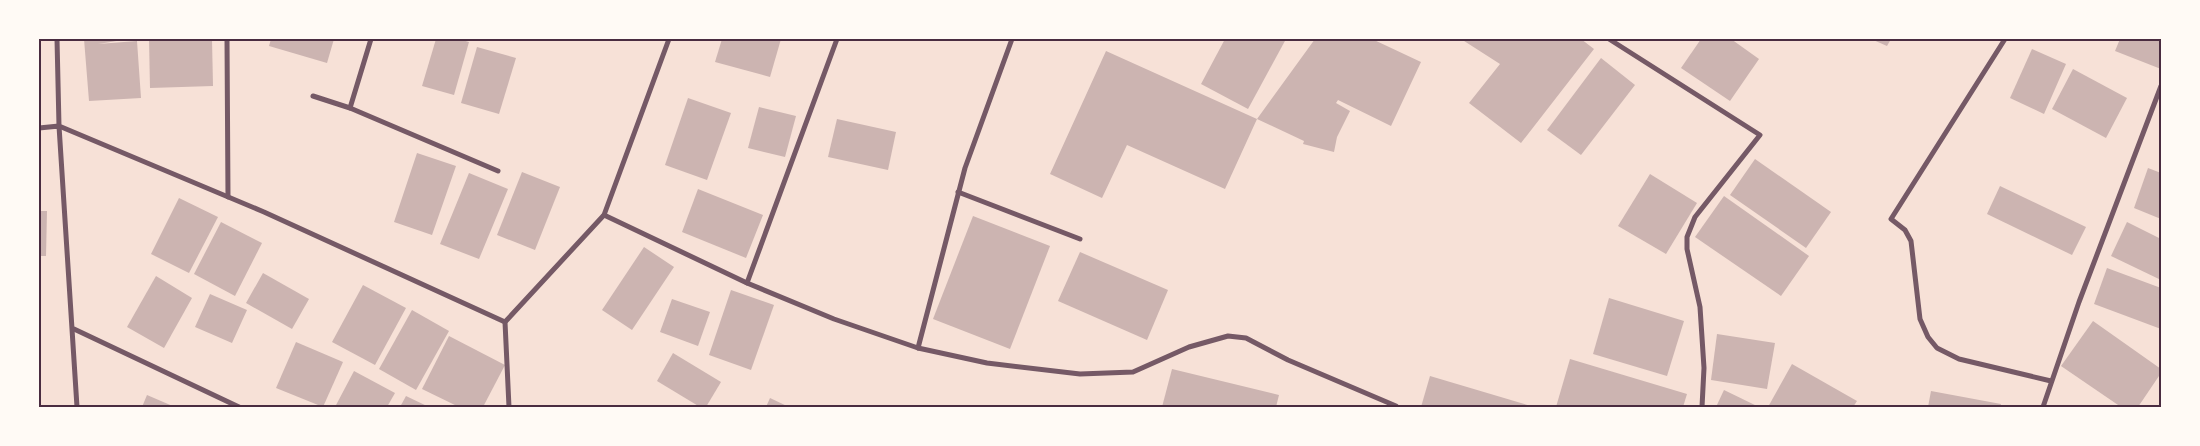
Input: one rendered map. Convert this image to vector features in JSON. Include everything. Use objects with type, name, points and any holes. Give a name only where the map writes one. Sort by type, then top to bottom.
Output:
[{"type":"street","points":[[57,39],[59,126],[74,329],[77,407]]},
{"type":"street","points":[[227,39],[228,197]]},
{"type":"street","points":[[350,108],[371,39]]},
{"type":"street","points":[[509,407],[505,322],[604,215],[669,39]]},
{"type":"street","points":[[747,283],[837,39]]},
{"type":"street","points":[[918,348],[958,192],[1012,39]]},
{"type":"street","points":[[1610,39],[1760,135],[1695,217],[1687,237],[1687,249],[1700,307],[1704,368],[1702,407]]},
{"type":"street","points":[[2005,39],[1891,219],[1905,230],[1911,241],[1920,320],[1928,337],[1937,348],[1959,358],[2051,381]]},
{"type":"street","points":[[2043,407],[2161,86]]},
{"type":"street","points":[[313,96],[350,108],[498,171]]},
{"type":"street","points":[[39,128],[59,126],[228,197],[505,322]]},
{"type":"street","points":[[958,192],[1080,239]]},
{"type":"street","points":[[604,215],[747,283],[834,319],[918,348],[987,363],[1080,374],[1133,372],[1189,347],[1228,336],[1246,338],[1288,360],[1396,406]]},
{"type":"street","points":[[74,329],[239,407]]},
{"type":"building","points":[[84,39],[129,39],[98,44],[137,41],[141,98],[89,101]]},
{"type":"building","points":[[149,39],[212,39],[213,86],[150,88]]},
{"type":"building","points":[[271,39],[334,39],[327,63],[269,46]]},
{"type":"building","points":[[436,39],[459,39],[469,42],[454,95],[422,86]]},
{"type":"building","points":[[722,39],[781,39],[770,77],[715,62]]},
{"type":"building","points":[[1225,39],[1286,39],[1248,109],[1201,84]]},
{"type":"building","points":[[1315,39],[1372,39],[1421,62],[1391,126],[1338,100],[1336,103],[1350,111],[1337,137],[1334,152],[1303,144],[1304,141],[1257,119]]},
{"type":"building","points":[[1461,39],[1581,39],[1594,49],[1521,143],[1469,103],[1500,64]]},
{"type":"building","points":[[1701,39],[1731,39],[1759,59],[1730,101],[1681,68]]},
{"type":"building","points":[[1871,39],[1891,39],[1887,46]]},
{"type":"building","points":[[2120,39],[2161,39],[2161,69],[2115,51]]},
{"type":"building","points":[[477,47],[516,58],[499,114],[461,103]]},
{"type":"building","points":[[2032,49],[2066,64],[2044,114],[2010,98]]},
{"type":"building","points":[[1106,51],[1257,119],[1225,189],[1127,145],[1102,198],[1050,174]]},
{"type":"building","points":[[1601,58],[1635,85],[1581,155],[1547,130]]},
{"type":"building","points":[[2073,69],[2127,98],[2106,138],[2052,109]]},
{"type":"building","points":[[688,98],[731,113],[707,180],[665,165]]},
{"type":"building","points":[[759,107],[796,116],[785,157],[748,148]]},
{"type":"building","points":[[837,119],[896,132],[888,170],[828,157]]},
{"type":"building","points":[[417,153],[456,166],[432,235],[394,222]]},
{"type":"building","points":[[1755,159],[1831,212],[1806,248],[1730,195]]},
{"type":"building","points":[[2148,168],[2161,173],[2161,219],[2134,208]]},
{"type":"building","points":[[522,172],[560,187],[535,250],[497,235]]},
{"type":"building","points":[[469,173],[508,189],[479,259],[440,244]]},
{"type":"building","points":[[1650,174],[1697,203],[1666,254],[1618,226]]},
{"type":"building","points":[[2000,186],[2086,227],[2072,255],[1987,214]]},
{"type":"building","points":[[698,189],[763,215],[746,258],[682,232]]},
{"type":"building","points":[[1724,196],[1809,256],[1781,296],[1695,237]]},
{"type":"building","points":[[179,198],[218,217],[189,273],[151,254]]},
{"type":"building","points":[[39,211],[47,211],[46,256],[39,256]]},
{"type":"building","points":[[973,216],[1050,246],[1010,349],[933,319]]},
{"type":"building","points":[[221,222],[262,243],[235,296],[194,274]]},
{"type":"building","points":[[2127,222],[2161,239],[2161,280],[2111,256]]},
{"type":"building","points":[[644,247],[674,267],[632,330],[602,310]]},
{"type":"building","points":[[1080,252],[1168,290],[1147,340],[1058,301]]},
{"type":"building","points":[[2107,268],[2161,288],[2161,329],[2094,304]]},
{"type":"building","points":[[263,273],[309,299],[292,329],[246,303]]},
{"type":"building","points":[[156,276],[192,298],[164,348],[127,327]]},
{"type":"building","points":[[363,285],[406,308],[375,365],[332,342]]},
{"type":"building","points":[[731,290],[774,305],[751,370],[709,355]]},
{"type":"building","points":[[210,294],[247,310],[232,343],[195,327]]},
{"type":"building","points":[[1609,298],[1684,321],[1667,376],[1593,354]]},
{"type":"building","points":[[672,299],[710,312],[698,346],[660,332]]},
{"type":"building","points":[[412,310],[449,331],[416,390],[379,369]]},
{"type":"building","points":[[2093,321],[2161,369],[2161,373],[2138,407],[2121,407],[2061,366]]},
{"type":"building","points":[[1717,334],[1775,343],[1767,389],[1711,380]]},
{"type":"building","points":[[449,336],[505,365],[483,407],[459,407],[422,389]]},
{"type":"building","points":[[296,342],[343,362],[323,407],[276,388]]},
{"type":"building","points":[[673,353],[721,382],[706,407],[700,407],[657,381]]},
{"type":"building","points":[[1570,359],[1687,394],[1683,407],[1556,407]]},
{"type":"building","points":[[1792,364],[1857,401],[1853,407],[1768,407]]},
{"type":"building","points":[[1172,369],[1279,395],[1276,407],[1162,407]]},
{"type":"building","points":[[354,371],[395,393],[387,407],[335,407]]},
{"type":"building","points":[[1430,376],[1534,407],[1421,407]]},
{"type":"building","points":[[1724,390],[1759,407],[1716,407]]},
{"type":"building","points":[[1931,391],[2001,404],[2000,407],[1928,407]]},
{"type":"building","points":[[147,395],[175,407],[142,407]]},
{"type":"building","points":[[406,396],[429,407],[400,407]]},
{"type":"building","points":[[770,398],[789,407],[766,407]]}]
